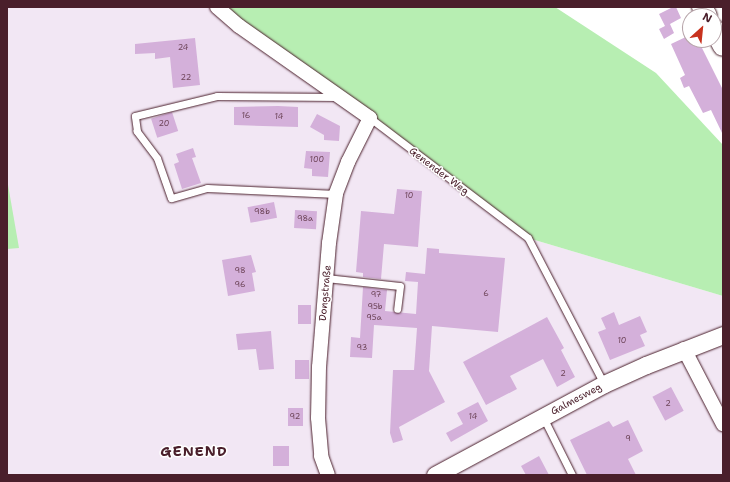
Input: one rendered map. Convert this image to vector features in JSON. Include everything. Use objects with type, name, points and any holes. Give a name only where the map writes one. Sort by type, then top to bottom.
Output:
[{"type":"street","name":"Genender Weg","points":[[217,7],[239,26],[370,118]]},
{"type":"street","name":"Dongstraße","points":[[328,475],[318,436],[319,368],[326,278],[336,194],[348,162],[370,118]]},
{"type":"street","name":"Galmesweg","points":[[435,475],[604,384],[684,349],[723,335]]},
{"type":"street","points":[[684,349],[723,424]]},
{"type":"lane","points":[[336,194],[207,188],[171,198],[157,158],[137,131],[134,116],[217,96],[340,97]]},
{"type":"lane","name":"Genender Weg","points":[[370,118],[528,238],[604,384]]},
{"type":"lane","points":[[326,278],[400,286],[397,309]]},
{"type":"lane","points":[[543,417],[572,475]]},
{"type":"shaded area","points":[[7,7],[217,7],[528,238],[723,296],[723,475],[7,475]]},
{"type":"green space","points":[[217,7],[555,7],[656,73],[723,145],[723,296],[528,238]]},
{"type":"green space","points":[[7,179],[19,248],[7,249]]},
{"type":"building","points":[[676,7],[681,18],[670,24],[674,33],[664,39],[659,29],[665,26],[659,14]]},
{"type":"building","points":[[195,38],[200,85],[173,88],[170,57],[155,59],[155,53],[135,54],[135,44]]},
{"type":"building","points":[[682,39],[682,48],[702,48],[723,90],[723,135],[711,110],[703,113],[689,86],[684,88],[680,78],[685,75],[671,44]]},
{"type":"building","points":[[234,107],[298,107],[298,127],[234,125]]},
{"type":"building","points":[[172,112],[178,131],[157,138],[151,119]]},
{"type":"building","points":[[317,114],[340,126],[339,141],[324,140],[324,135],[310,127]]},
{"type":"building","points":[[193,148],[196,157],[192,158],[201,183],[182,189],[174,164],[179,162],[176,154]]},
{"type":"building","points":[[306,151],[330,152],[328,177],[312,176],[312,169],[304,168]]},
{"type":"building","points":[[397,189],[422,191],[418,247],[384,244],[381,279],[363,277],[363,273],[356,272],[361,211],[394,214]]},
{"type":"building","points":[[274,202],[277,218],[251,223],[247,207]]},
{"type":"building","points":[[295,210],[317,211],[316,229],[294,228]]},
{"type":"building","points":[[427,248],[439,249],[439,253],[505,258],[498,332],[432,326],[429,371],[445,402],[399,427],[403,440],[393,443],[390,433],[393,370],[414,370],[417,328],[374,325],[372,358],[350,357],[351,337],[360,338],[363,287],[387,290],[385,311],[416,314],[418,282],[405,281],[406,272],[425,274]]},
{"type":"building","points":[[251,255],[256,272],[252,273],[255,291],[228,296],[222,260]]},
{"type":"building","points":[[298,305],[311,305],[311,324],[298,324]]},
{"type":"building","points":[[614,312],[619,325],[640,316],[647,332],[640,335],[645,346],[610,360],[598,332],[606,329],[601,318]]},
{"type":"building","points":[[547,317],[564,348],[561,350],[575,377],[557,387],[543,359],[510,376],[517,389],[486,405],[463,362]]},
{"type":"building","points":[[271,331],[274,369],[259,370],[256,349],[238,350],[236,334]]},
{"type":"building","points":[[295,360],[309,360],[309,379],[295,379]]},
{"type":"building","points":[[671,387],[684,411],[665,421],[652,397]]},
{"type":"building","points":[[478,402],[488,421],[451,442],[446,433],[463,424],[457,413]]},
{"type":"building","points":[[288,408],[303,408],[303,426],[288,426]]},
{"type":"building","points":[[628,420],[643,451],[628,459],[636,475],[587,475],[570,440],[609,421],[613,427]]},
{"type":"building","points":[[273,446],[289,446],[289,466],[273,466]]},
{"type":"building","points":[[539,456],[549,475],[526,475],[521,466]]},
{"type":"district","name":"GENEND","points":[[194,451]]}]
